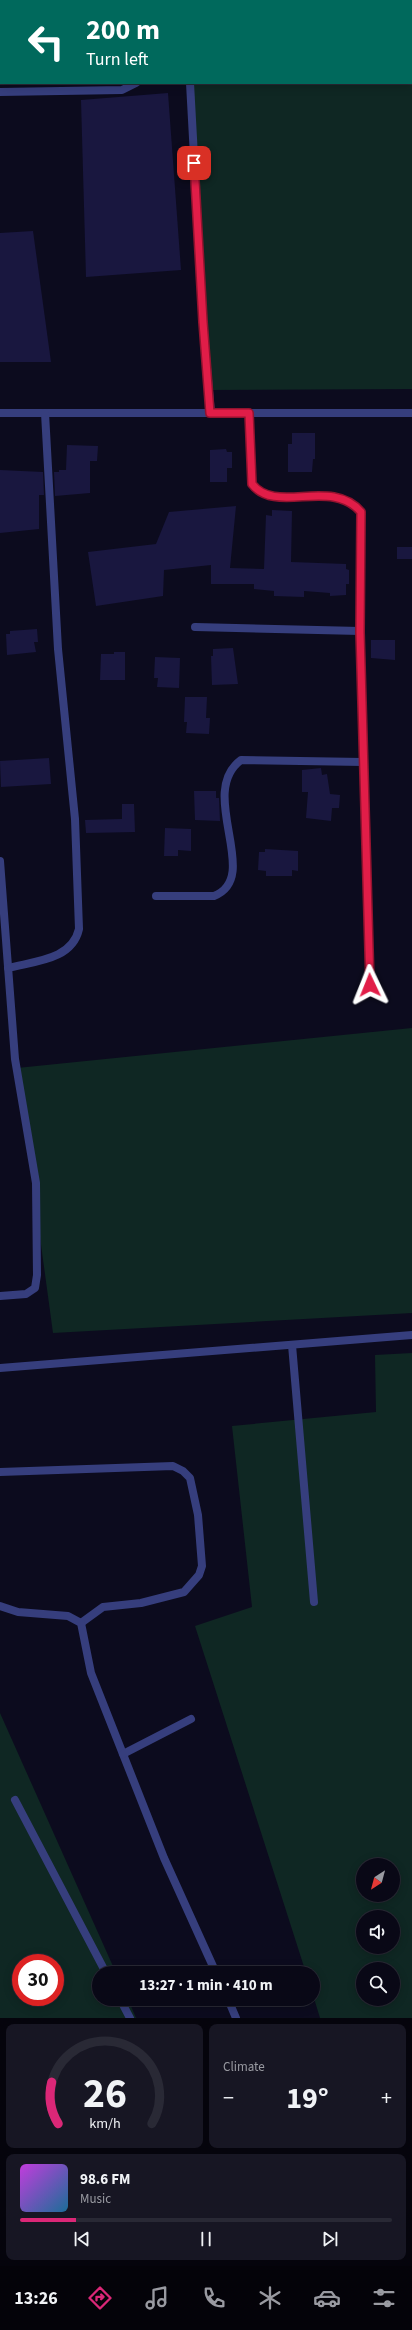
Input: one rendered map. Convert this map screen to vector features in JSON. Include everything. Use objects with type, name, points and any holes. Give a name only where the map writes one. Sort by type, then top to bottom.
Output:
[{"type":"street","points":[[0,92],[86,86],[122,90],[134,84]]},
{"type":"street","points":[[190,84],[203,322],[210,413]]},
{"type":"street","points":[[0,413],[412,413]]},
{"type":"street","points":[[8,968],[60,955],[76,940],[79,928],[75,819],[58,648],[45,413]]},
{"type":"street","points":[[249,413],[252,484],[258,492],[270,497],[322,495],[342,498],[354,504],[361,512],[360,632],[370,985]]},
{"type":"street","points":[[195,627],[360,632]]},
{"type":"street","points":[[156,896],[214,896],[223,892],[229,884],[234,867],[225,800],[226,779],[232,767],[241,760],[363,762]]},
{"type":"street","points":[[0,860],[15,1059],[36,1182],[38,1275],[34,1288],[26,1294],[0,1296]]},
{"type":"street","points":[[0,1368],[412,1335]]},
{"type":"street","points":[[292,1344],[314,1602]]},
{"type":"street","points":[[0,1472],[173,1466],[190,1478],[198,1515],[202,1566],[193,1583],[184,1592],[148,1601],[103,1607],[81,1623]]},
{"type":"street","points":[[0,1607],[18,1612],[68,1616],[81,1623]]},
{"type":"street","points":[[81,1623],[91,1673],[164,1858],[213,1966]]},
{"type":"street","points":[[123,1754],[191,1719]]},
{"type":"street","points":[[15,1800],[102,1966]]},
{"type":"street","points":[[124,2006],[130,2018]]},
{"type":"street","points":[[231,2006],[236,2018]]},
{"type":"green space","points":[[189,84],[412,84],[412,389],[210,390]]},
{"type":"green space","points":[[412,1028],[412,1313],[53,1333],[17,1068]]},
{"type":"green space","points":[[412,1353],[412,2018],[320,2018],[316,2006],[320,2006],[320,1966],[304,1966],[195,1626],[252,1607],[232,1426],[376,1412],[375,1355]]},
{"type":"green space","points":[[0,1713],[113,1966],[92,1966],[92,2006],[131,2006],[136,2018],[0,2018]]},
{"type":"building","points":[[168,93],[181,270],[86,277],[81,100]]},
{"type":"building","points":[[33,231],[51,362],[0,362],[0,233]]},
{"type":"building","points":[[292,433],[315,433],[315,459],[313,459],[312,472],[288,472],[288,444],[292,444]]},
{"type":"building","points":[[67,445],[98,446],[97,461],[90,461],[90,493],[55,496],[54,472],[66,470]]},
{"type":"building","points":[[226,449],[227,452],[232,452],[232,468],[227,468],[227,482],[210,482],[210,450]]},
{"type":"building","points":[[0,470],[43,472],[44,495],[39,495],[39,529],[0,533]]},
{"type":"building","points":[[236,506],[230,568],[264,569],[266,515],[272,516],[272,510],[292,511],[291,562],[346,564],[346,569],[349,570],[349,584],[346,584],[346,595],[330,596],[330,593],[304,591],[304,597],[274,596],[274,591],[254,589],[254,584],[211,584],[211,565],[164,570],[163,596],[96,606],[88,552],[156,544],[169,512]]},
{"type":"building","points":[[397,547],[412,547],[412,559],[397,559]]},
{"type":"building","points":[[37,629],[38,642],[34,642],[36,652],[7,655],[6,634],[10,634],[10,631]]},
{"type":"building","points":[[371,640],[395,640],[395,660],[371,658]]},
{"type":"building","points":[[233,648],[238,684],[212,685],[211,656],[213,656],[213,649]]},
{"type":"building","points":[[114,652],[125,652],[125,680],[100,680],[101,654],[114,654]]},
{"type":"building","points":[[155,657],[180,658],[179,688],[157,687],[158,678],[154,678]]},
{"type":"building","points":[[185,697],[207,697],[206,718],[210,718],[209,734],[186,733],[187,722],[184,722]]},
{"type":"building","points":[[49,758],[51,784],[1,787],[0,761]]},
{"type":"building","points":[[321,768],[322,775],[327,774],[330,794],[340,795],[339,808],[332,808],[331,821],[306,818],[308,792],[302,792],[302,770]]},
{"type":"building","points":[[194,791],[216,791],[216,798],[219,798],[220,821],[195,820]]},
{"type":"building","points":[[122,804],[134,804],[135,832],[86,833],[85,820],[122,819]]},
{"type":"building","points":[[165,828],[191,829],[191,851],[178,850],[178,856],[164,856]]},
{"type":"building","points":[[265,849],[298,851],[298,871],[292,870],[292,876],[266,876],[266,871],[258,870],[259,852],[265,852]]},
{"type":"route","points":[[194,163],[210,413],[249,413],[252,484],[258,492],[270,497],[322,495],[342,498],[354,504],[361,512],[360,632],[370,985]]}]
